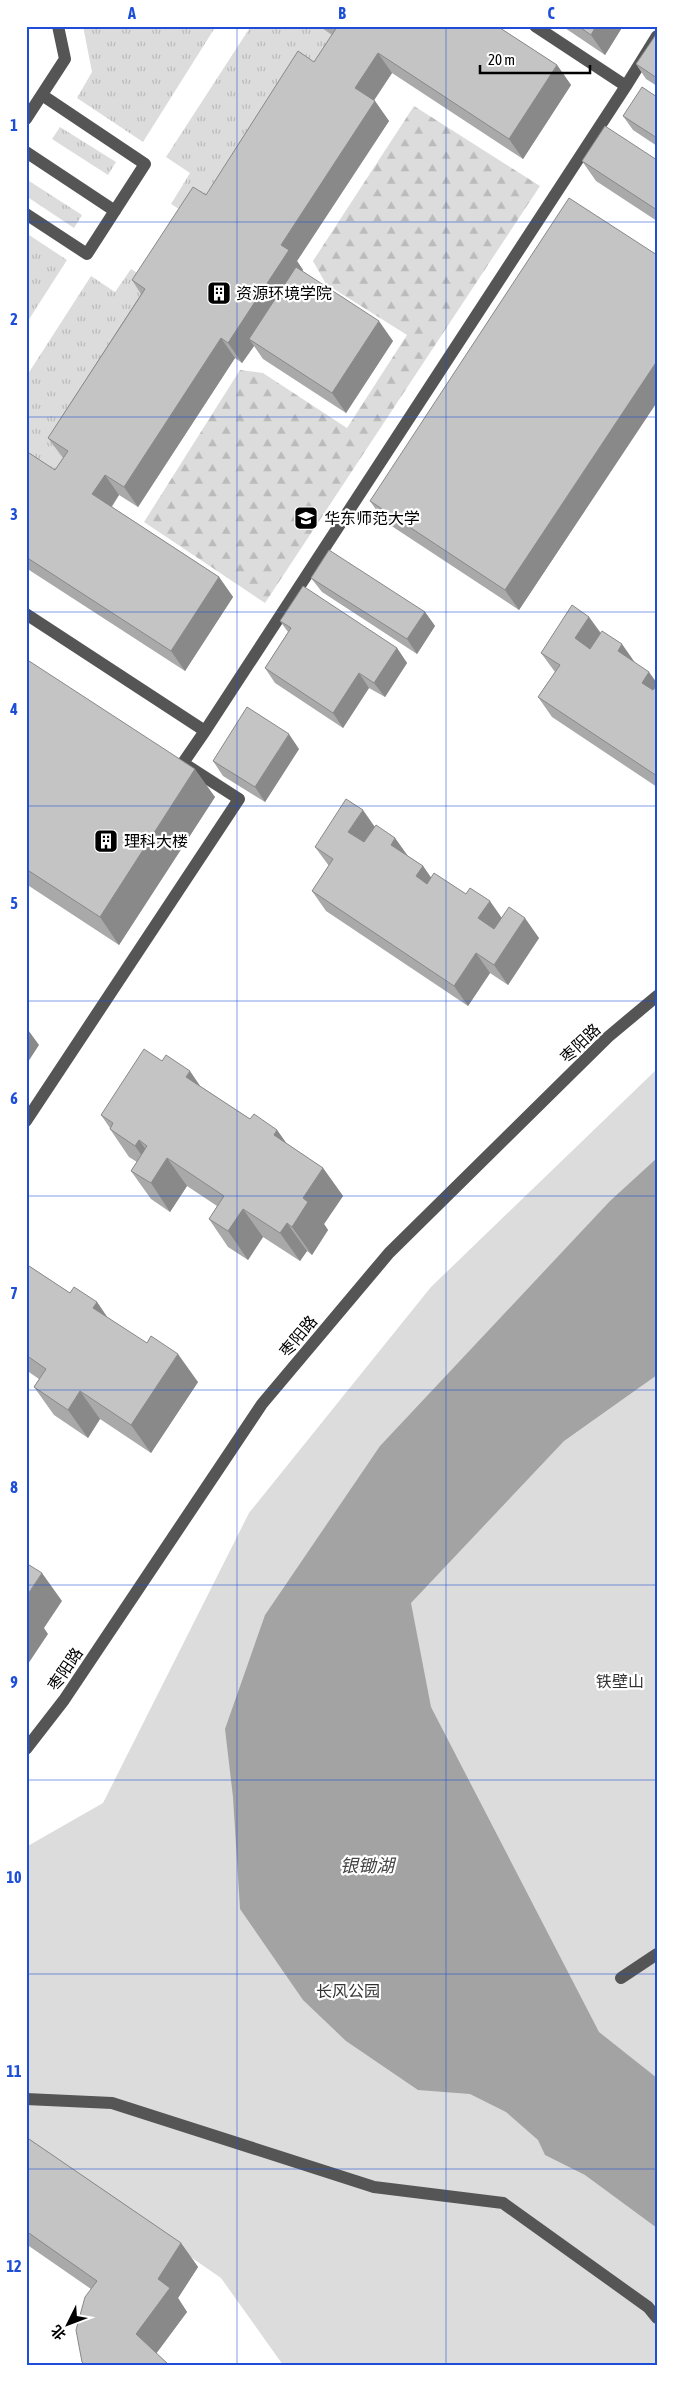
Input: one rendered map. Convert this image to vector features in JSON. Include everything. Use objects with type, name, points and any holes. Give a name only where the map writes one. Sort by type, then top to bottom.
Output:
[{"type":"street","points":[[26,119],[65,59],[58,26]]},
{"type":"street","points":[[535,26],[626,86]]},
{"type":"street","points":[[26,1121],[239,799],[183,763],[657,36]]},
{"type":"street","points":[[26,214],[87,254],[145,164],[42,95]]},
{"type":"street","points":[[26,152],[115,211]]},
{"type":"street","points":[[26,614],[204,731]]},
{"type":"street","name":"枣阳路","points":[[26,1748],[64,1700],[262,1404],[389,1253],[608,1037],[657,996]]},
{"type":"street","points":[[621,1978],[657,1954]]},
{"type":"street","points":[[26,2099],[112,2103],[374,2187],[504,2204],[648,2307],[657,2318]]},
{"type":"green space","points":[[83,26],[216,26],[143,142],[77,98],[92,72]]},
{"type":"green space","points":[[251,26],[319,26],[351,47],[197,221],[171,204],[190,173],[166,157]]},
{"type":"green space","points":[[414,106],[540,186],[265,603],[144,522],[240,370],[263,373],[347,428],[407,335],[326,284],[313,261]]},
{"type":"green space","points":[[60,127],[116,162],[108,175],[52,139]]},
{"type":"green space","points":[[26,179],[82,215],[74,228],[26,196]]},
{"type":"green space","points":[[26,233],[67,260],[26,324]]},
{"type":"green space","points":[[131,269],[156,285],[62,458],[82,471],[69,490],[26,462],[26,377],[91,276],[115,292]]},
{"type":"green space","name":"长风公园","points":[[657,1069],[657,2365],[283,2365],[221,2278],[26,2143],[26,1847],[103,1803],[249,1513],[431,1287]]},
{"type":"water","name":"银锄湖","points":[[657,1158],[657,1375],[564,1441],[411,1603],[431,1707],[599,2032],[657,2078],[657,2228],[585,2175],[545,2155],[538,2140],[506,2112],[470,2094],[418,2090],[346,2041],[303,2000],[240,1909],[233,1797],[225,1729],[265,1615],[380,1446],[610,1201]]},
{"type":"building","points":[[336,26],[497,26],[557,65],[509,139],[378,53],[355,88],[375,101],[281,245],[289,250],[228,343],[221,338],[124,487],[105,475],[92,494],[219,577],[171,651],[26,557],[26,451],[55,470],[68,451],[48,438],[145,289],[132,280],[193,187],[206,195],[298,51],[314,62]]},
{"type":"building","points":[[578,26],[596,26],[591,35]]},
{"type":"building","points":[[657,33],[657,78],[636,64]]},
{"type":"building","points":[[642,87],[657,97],[657,138],[623,116]]},
{"type":"building","points":[[605,126],[657,160],[657,210],[582,161]]},
{"type":"building","points":[[569,198],[657,255],[657,361],[505,590],[370,501]]},
{"type":"building","points":[[296,267],[379,321],[332,393],[249,339]]},
{"type":"building","points":[[329,550],[425,612],[407,639],[311,578]]},
{"type":"building","points":[[303,586],[397,648],[374,683],[359,673],[333,713],[265,668],[291,628],[280,621]]},
{"type":"building","points":[[572,605],[589,617],[575,638],[590,649],[602,631],[622,644],[618,651],[649,672],[642,683],[653,690],[657,685],[657,776],[538,697],[560,665],[541,653]]},
{"type":"building","name":"理科大楼","points":[[26,659],[195,769],[100,917],[26,869]]},
{"type":"building","points":[[247,707],[289,734],[255,787],[213,761]]},
{"type":"building","points":[[346,799],[363,810],[348,832],[364,842],[376,825],[395,838],[391,845],[423,866],[416,876],[427,884],[434,873],[466,894],[470,888],[490,901],[478,918],[494,929],[509,907],[525,918],[494,965],[476,953],[454,986],[312,891],[333,859],[315,847]]},
{"type":"building","points":[[144,1049],[162,1061],[166,1055],[190,1071],[186,1077],[250,1119],[254,1114],[277,1130],[274,1135],[323,1168],[303,1198],[308,1202],[292,1227],[287,1223],[280,1233],[243,1209],[228,1231],[209,1219],[224,1196],[167,1158],[151,1183],[131,1171],[147,1146],[139,1140],[135,1146],[110,1129],[113,1123],[101,1115]]},
{"type":"building","points":[[26,1264],[70,1293],[74,1287],[97,1302],[93,1308],[147,1343],[151,1336],[178,1354],[131,1425],[80,1391],[68,1410],[34,1387],[46,1369],[26,1355]]},
{"type":"building","points":[[26,1563],[42,1573],[26,1597]]},
{"type":"building","points":[[26,2137],[181,2243],[158,2279],[170,2288],[136,2334],[169,2365],[85,2365],[82,2362],[76,2330],[85,2297],[97,2281],[26,2231]]},
{"type":"place","name":"资源环境学院","points":[[219,293]]},
{"type":"place","name":"华东师范大学","points":[[306,518]]},
{"type":"place","name":"理科大楼","points":[[106,841]]},
{"type":"park label","name":"铁壁山","points":[[620,1681]]}]
